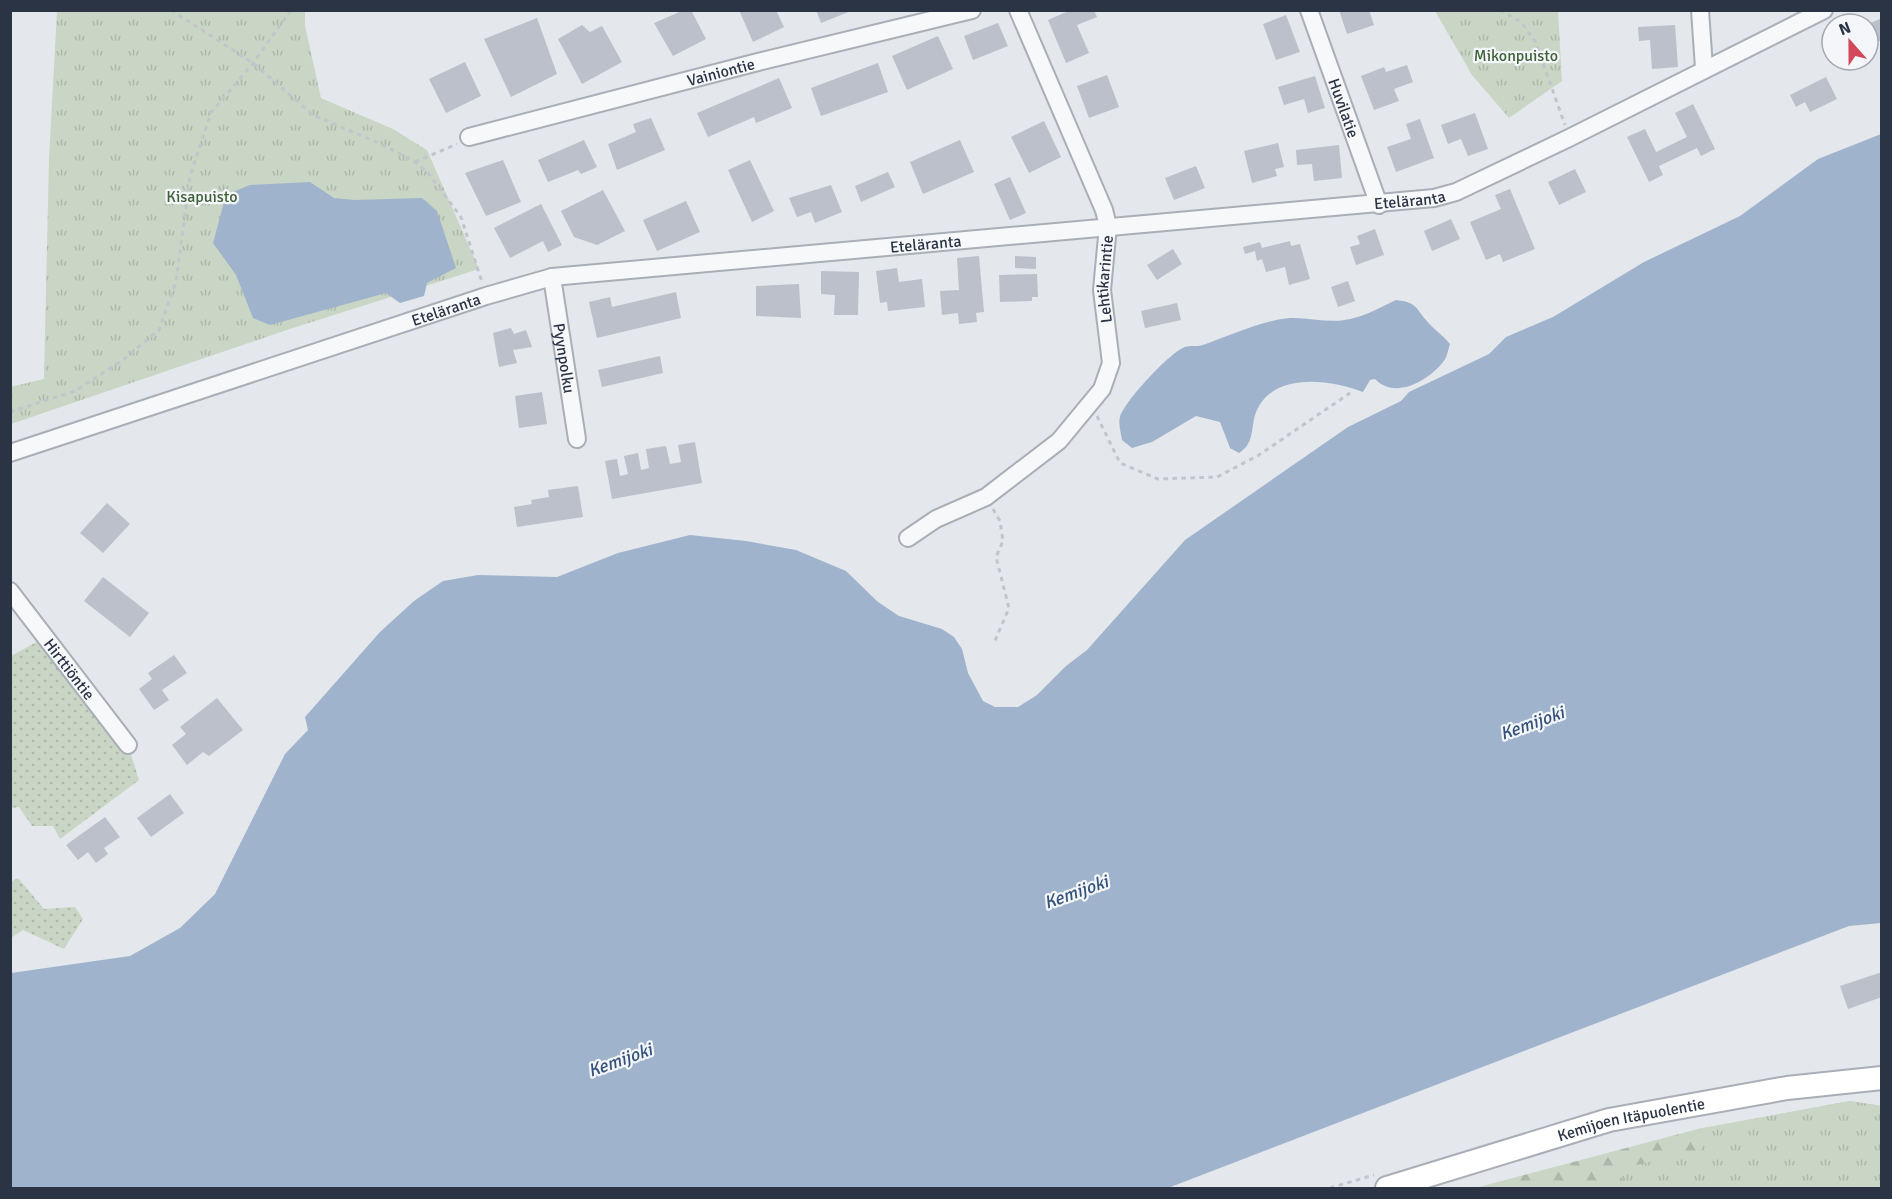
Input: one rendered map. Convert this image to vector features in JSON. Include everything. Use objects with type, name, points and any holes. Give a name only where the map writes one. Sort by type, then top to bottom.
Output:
[{"type":"main road","name":"Kemijoen Itäpuolentie","points":[[1387,1188],[1609,1120],[1787,1088],[1881,1077]]},
{"type":"street","name":"Vainiontie","points":[[469,137],[746,65],[972,10]]},
{"type":"street","name":"Lehtikarintie","points":[[908,538],[936,519],[986,497],[1059,441],[1102,389],[1111,363],[1102,290],[1108,226],[1104,210],[1018,10]]},
{"type":"street","name":"Huvilatie","points":[[1309,10],[1379,204]]},
{"type":"street","points":[[1700,10],[1704,68]]},
{"type":"street","name":"Eteläranta","points":[[10,453],[486,296],[552,277],[1108,226],[1379,204],[1456,192],[1824,10]]},
{"type":"street","name":"Pyynpolku","points":[[552,277],[577,439]]},
{"type":"street","name":"Hirttiöntie","points":[[10,591],[128,745]]},
{"type":"path","points":[[171,10],[253,63],[313,116],[415,162],[428,173],[461,217],[486,296]]},
{"type":"path","points":[[1500,10],[1521,22],[1534,41],[1569,138]]},
{"type":"path","points":[[10,412],[75,391],[123,360],[159,330],[176,282],[190,176],[211,113],[253,63],[291,12]]},
{"type":"path","points":[[415,162],[449,150],[469,137]]},
{"type":"path","points":[[1090,404],[1120,463],[1158,479],[1218,477],[1260,455],[1350,393]]},
{"type":"path","points":[[986,497],[1000,521],[1002,541],[996,557],[1009,608],[994,643]]},
{"type":"green space","name":"Kisapuisto","points":[[57,11],[305,11],[305,26],[321,98],[393,129],[427,150],[479,269],[293,328],[11,424],[10,387],[44,379],[49,159]]},
{"type":"green space","name":"Mikonpuisto","points":[[1435,11],[1558,11],[1562,81],[1509,118],[1472,75]]},
{"type":"green space","points":[[42,639],[128,745],[139,780],[60,839],[53,826],[32,826],[19,807],[11,808],[11,656]]},
{"type":"green space","points":[[18,878],[44,909],[75,907],[83,919],[64,949],[23,930],[11,938],[11,882]]},
{"type":"green space","points":[[1850,1101],[1881,1106],[1881,1188],[1475,1188],[1698,1129]]},
{"type":"green space","points":[[1850,1101],[1881,1106],[1881,1188],[1630,1188],[1615,1170],[1701,1150],[1698,1129]]},
{"type":"water","name":"Kemijoki","points":[[1881,134],[1881,923],[1849,926],[1168,1188],[11,1188],[11,973],[130,956],[180,928],[215,894],[285,754],[308,730],[305,717],[380,632],[414,601],[443,581],[478,575],[557,577],[618,553],[690,535],[746,541],[796,550],[846,571],[878,602],[899,616],[942,629],[954,637],[962,649],[968,673],[983,701],[995,707],[1018,707],[1037,695],[1066,666],[1087,650],[1185,540],[1348,427],[1401,401],[1409,392],[1489,354],[1506,337],[1553,317],[1644,262],[1740,216],[1818,159]]},
{"type":"water","points":[[310,182],[334,198],[354,200],[422,198],[437,211],[456,268],[427,283],[424,296],[400,303],[386,293],[270,325],[253,318],[236,275],[213,243],[226,195],[250,185]]},
{"type":"water","points":[[1396,300],[1408,302],[1414,306],[1450,344],[1444,360],[1437,369],[1411,386],[1392,388],[1375,379],[1370,380],[1363,392],[1349,387],[1318,382],[1287,385],[1273,391],[1263,401],[1255,415],[1250,441],[1239,453],[1230,448],[1220,422],[1196,416],[1152,442],[1132,448],[1122,440],[1119,423],[1123,410],[1159,367],[1185,347],[1203,345],[1280,319],[1335,321],[1350,319],[1368,314]]},
{"type":"building","points":[[684,10],[691,10],[706,39],[673,56],[654,23]]},
{"type":"building","points":[[739,10],[776,10],[784,27],[753,42]]},
{"type":"building","points":[[816,10],[851,10],[851,11],[821,23]]},
{"type":"building","points":[[1071,10],[1094,10],[1097,17],[1077,25],[1089,53],[1066,63],[1048,20]]},
{"type":"building","points":[[1339,10],[1369,10],[1374,25],[1347,34]]},
{"type":"building","points":[[1286,15],[1300,52],[1276,60],[1263,24]]},
{"type":"building","points":[[537,18],[557,74],[511,97],[484,39]]},
{"type":"building","points":[[1882,18],[1882,40],[1880,41],[1880,19]]},
{"type":"building","points":[[998,23],[1008,46],[973,60],[964,36]]},
{"type":"building","points":[[582,25],[590,32],[602,26],[622,62],[582,84],[558,39]]},
{"type":"building","points":[[1675,25],[1678,67],[1652,69],[1650,40],[1639,41],[1638,27]]},
{"type":"building","points":[[938,36],[953,69],[907,90],[892,56]]},
{"type":"building","points":[[465,62],[481,96],[446,113],[429,79]]},
{"type":"building","points":[[878,63],[888,92],[821,116],[811,88]]},
{"type":"building","points":[[1407,65],[1413,82],[1394,89],[1399,101],[1374,110],[1361,76],[1384,67],[1386,72]]},
{"type":"building","points":[[1107,75],[1119,107],[1089,118],[1077,86]]},
{"type":"building","points":[[1315,76],[1325,108],[1308,113],[1304,99],[1284,105],[1278,87]]},
{"type":"building","points":[[1826,77],[1837,99],[1810,112],[1805,102],[1796,107],[1790,95]]},
{"type":"building","points":[[779,78],[792,108],[756,123],[754,117],[708,137],[697,113]]},
{"type":"building","points":[[1693,104],[1715,149],[1701,156],[1697,148],[1659,166],[1663,175],[1649,182],[1627,137],[1645,129],[1656,152],[1687,137],[1675,113]]},
{"type":"building","points":[[1475,113],[1488,149],[1468,156],[1461,139],[1448,144],[1441,125]]},
{"type":"building","points":[[651,118],[665,150],[617,170],[608,144],[636,132],[633,124]]},
{"type":"building","points":[[1420,119],[1434,158],[1396,172],[1387,147],[1411,139],[1406,124]]},
{"type":"building","points":[[1044,121],[1061,157],[1029,173],[1011,137]]},
{"type":"building","points":[[584,140],[597,167],[581,174],[578,170],[548,182],[538,160]]},
{"type":"building","points":[[960,140],[974,172],[923,194],[910,162]]},
{"type":"building","points":[[1278,143],[1284,167],[1275,169],[1277,176],[1252,183],[1244,151]]},
{"type":"building","points":[[1339,145],[1342,178],[1314,181],[1312,164],[1297,165],[1296,150]]},
{"type":"building","points":[[503,160],[521,202],[486,216],[465,173]]},
{"type":"building","points":[[750,160],[774,211],[752,222],[728,170]]},
{"type":"building","points":[[1196,166],[1205,188],[1174,200],[1165,178]]},
{"type":"building","points":[[1575,169],[1586,192],[1559,205],[1548,182]]},
{"type":"building","points":[[888,172],[895,187],[861,202],[855,186]]},
{"type":"building","points":[[1010,177],[1026,213],[1010,220],[994,184]]},
{"type":"building","points":[[831,185],[842,212],[815,223],[811,212],[797,217],[789,198]]},
{"type":"building","points":[[1510,189],[1535,249],[1503,262],[1500,254],[1486,260],[1470,222],[1501,209],[1495,195]]},
{"type":"building","points":[[603,190],[625,231],[597,245],[574,237],[561,211]]},
{"type":"building","points":[[686,201],[700,232],[657,251],[643,220]]},
{"type":"building","points":[[541,204],[562,245],[548,252],[543,241],[510,258],[494,228]]},
{"type":"building","points":[[1451,219],[1460,239],[1432,251],[1424,231]]},
{"type":"building","points":[[1375,229],[1384,255],[1356,265],[1350,247],[1360,244],[1357,236]]},
{"type":"building","points":[[1290,241],[1291,246],[1300,244],[1310,279],[1289,285],[1285,267],[1266,272],[1262,259],[1257,261],[1255,251],[1245,254],[1243,247],[1260,242],[1262,248]]},
{"type":"building","points":[[1173,249],[1182,264],[1157,280],[1147,265]]},
{"type":"building","points":[[979,256],[984,312],[976,313],[977,322],[959,324],[958,313],[942,315],[940,291],[959,290],[957,258]]},
{"type":"building","points":[[1015,256],[1036,257],[1036,269],[1015,268]]},
{"type":"building","points":[[897,268],[899,282],[922,279],[925,307],[888,311],[887,302],[880,303],[876,271]]},
{"type":"building","points":[[821,271],[859,272],[858,315],[834,315],[835,295],[821,294]]},
{"type":"building","points":[[1037,274],[1038,297],[1032,297],[1032,301],[1000,302],[999,275]]},
{"type":"building","points":[[1348,281],[1355,301],[1338,307],[1331,287]]},
{"type":"building","points":[[799,284],[801,318],[756,316],[756,286]]},
{"type":"building","points":[[676,292],[681,318],[597,338],[589,302],[610,297],[612,307]]},
{"type":"building","points":[[1177,303],[1181,320],[1145,328],[1141,311]]},
{"type":"building","points":[[511,328],[514,334],[526,330],[532,347],[513,350],[517,363],[499,367],[493,333]]},
{"type":"building","points":[[660,356],[663,373],[602,387],[598,370]]},
{"type":"building","points":[[542,392],[547,424],[519,428],[515,396]]},
{"type":"building","points":[[695,442],[702,483],[612,499],[605,461],[617,459],[620,476],[628,474],[624,456],[638,453],[641,470],[649,468],[646,449],[666,446],[670,464],[681,462],[678,445]]},
{"type":"building","points":[[578,486],[583,517],[517,527],[514,507],[532,504],[531,500],[549,497],[548,490]]},
{"type":"building","points":[[107,503],[130,524],[103,553],[80,533]]},
{"type":"building","points":[[103,577],[149,613],[130,637],[84,601]]},
{"type":"building","points":[[174,655],[187,673],[162,690],[169,700],[154,710],[139,689],[152,679],[148,673]]},
{"type":"building","points":[[217,698],[243,730],[209,756],[203,752],[187,765],[172,745],[186,734],[180,727]]},
{"type":"building","points":[[170,794],[184,813],[151,837],[137,818]]},
{"type":"building","points":[[105,817],[120,837],[104,848],[108,854],[96,863],[88,852],[78,860],[66,845]]},
{"type":"building","points":[[1882,972],[1882,997],[1848,1009],[1840,986]]}]
